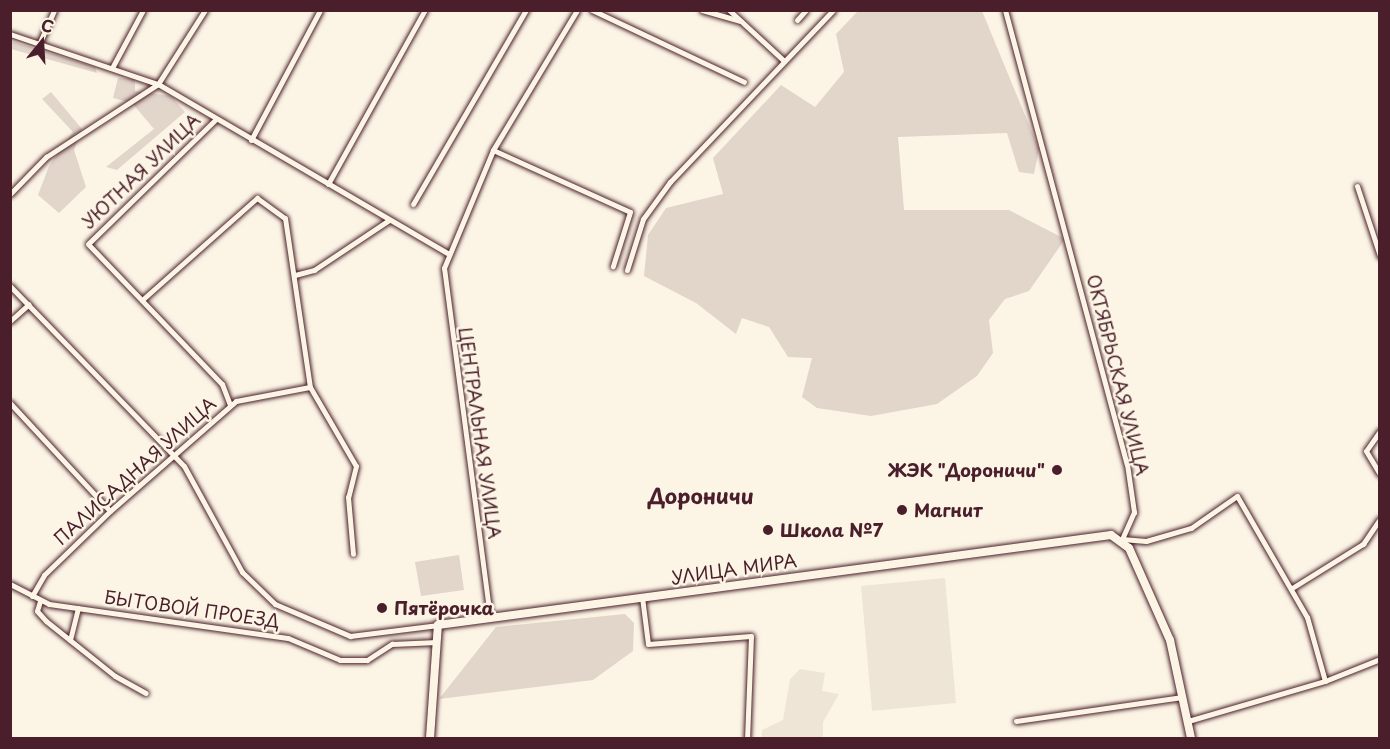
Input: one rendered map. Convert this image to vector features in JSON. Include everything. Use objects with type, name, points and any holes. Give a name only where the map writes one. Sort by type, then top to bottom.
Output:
[{"type":"street","points":[[40,42],[54,10]]},
{"type":"street","points":[[112,66],[143,10]]},
{"type":"street","points":[[10,194],[46,157],[158,84],[205,10]]},
{"type":"street","points":[[251,140],[320,10]]},
{"type":"street","points":[[328,184],[425,10]]},
{"type":"street","points":[[413,204],[526,10]]},
{"type":"street","points":[[10,34],[112,66],[158,84],[215,120],[447,253],[494,150],[578,10]]},
{"type":"street","points":[[591,10],[744,82]]},
{"type":"street","points":[[702,10],[740,21]]},
{"type":"street","points":[[729,10],[784,61]]},
{"type":"street","points":[[797,20],[806,10]]},
{"type":"street","points":[[627,270],[643,219],[670,182],[833,10]]},
{"type":"street","name":"ОКТЯБРЬСКАЯ УЛИЦА","points":[[1005,10],[1127,464],[1134,512],[1122,539]]},
{"type":"street","name":"УЮТНАЯ УЛИЦА","points":[[142,300],[88,244],[215,120]]},
{"type":"street","points":[[494,150],[630,212],[613,266]]},
{"type":"street","points":[[1357,186],[1380,255]]},
{"type":"street","points":[[230,405],[222,384],[142,300],[257,198],[285,218],[310,387],[356,466],[348,497],[353,554]]},
{"type":"street","points":[[294,275],[314,270],[389,220]]},
{"type":"street","name":"ЦЕНТРАЛЬНАЯ УЛИЦА","points":[[447,253],[448,310],[490,617]]},
{"type":"street","points":[[10,286],[171,454]]},
{"type":"street","points":[[10,321],[29,304]]},
{"type":"street","name":"ПАЛИСАДНАЯ УЛИЦА","points":[[32,596],[44,575],[110,511],[171,454],[230,405],[245,396],[310,387]]},
{"type":"street","points":[[10,403],[110,511]]},
{"type":"street","points":[[1380,431],[1366,451],[1380,474]]},
{"type":"street","name":"УЛИЦА МИРА","points":[[171,454],[184,466],[242,572],[274,604],[350,636],[1104,535],[1122,539]]},
{"type":"street","points":[[1122,539],[1146,542],[1191,528],[1238,496],[1307,617],[1325,681]]},
{"type":"street","points":[[1292,588],[1364,544],[1380,519]]},
{"type":"street","points":[[1122,539],[1170,640],[1191,738]]},
{"type":"street","name":"БЫТОВОЙ ПРОЕЗД","points":[[10,584],[40,601],[288,638],[357,662],[392,644],[437,642]]},
{"type":"street","points":[[642,597],[648,644],[751,636],[747,738]]},
{"type":"street","points":[[40,601],[38,611],[70,640],[115,676],[146,693]]},
{"type":"street","points":[[70,640],[78,608]]},
{"type":"street","points":[[429,738],[438,625]]},
{"type":"street","points":[[1188,721],[1325,681],[1380,659]]},
{"type":"street","points":[[1016,721],[1182,696]]},
{"type":"shaded area","points":[[858,11],[982,11],[1039,149],[1034,174],[1019,172],[1007,133],[898,137],[904,210],[1009,210],[1065,239],[1029,291],[1005,299],[989,320],[993,353],[977,376],[937,404],[871,416],[817,408],[802,397],[812,358],[788,357],[769,327],[742,318],[736,334],[696,303],[644,276],[648,235],[666,208],[723,194],[713,158],[781,85],[815,107],[844,72],[836,34]]},
{"type":"shaded area","points":[[11,41],[95,67],[97,73],[11,49]]},
{"type":"shaded area","points":[[118,78],[135,79],[135,91],[171,96],[185,112],[117,170],[106,167],[154,129],[132,103],[113,98]]},
{"type":"shaded area","points":[[51,92],[82,129],[74,150],[86,187],[59,213],[38,195],[49,166],[73,132],[42,99]]},
{"type":"shaded area","points":[[459,555],[464,590],[421,596],[415,562]]},
{"type":"shaded area","points":[[945,578],[956,703],[872,711],[861,586]]},
{"type":"shaded area","points":[[625,614],[634,623],[633,651],[593,680],[439,699],[496,627]]},
{"type":"shaded area","points":[[800,669],[825,673],[822,691],[839,694],[823,722],[823,738],[761,738],[762,730],[783,720],[790,679]]},
{"type":"place","name":"ЖЭК \"Дороничи\"","points":[[1057,470]]},
{"type":"place","name":"Магнит","points":[[902,510]]},
{"type":"place","name":"Школа №7","points":[[768,530]]},
{"type":"place","name":"Пятёрочка","points":[[382,608]]},
{"type":"district","name":"Дороничи","points":[[701,495]]}]
